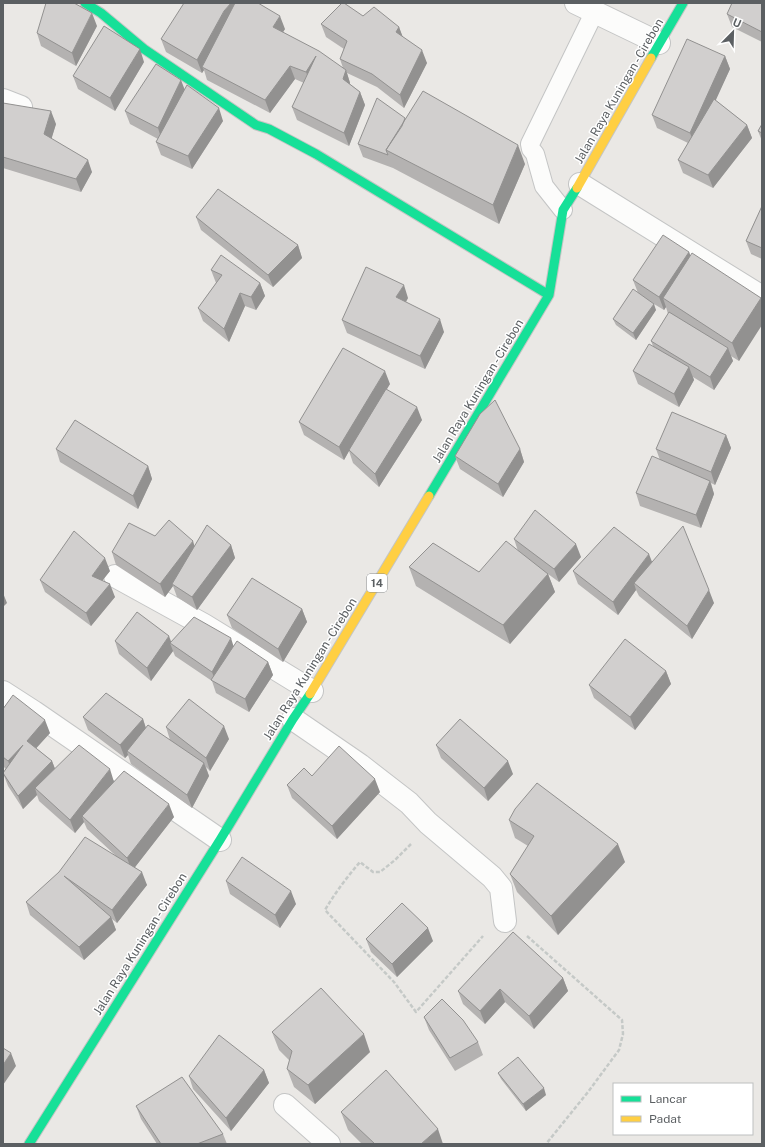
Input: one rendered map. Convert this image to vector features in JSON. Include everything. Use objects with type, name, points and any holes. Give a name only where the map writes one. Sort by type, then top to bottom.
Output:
[{"type":"main road","points":[[85,3],[101,13],[144,50],[256,125],[269,129],[316,154],[549,295]]},
{"type":"main road","name":"Jalan Raya Kuningan - Cirebon","points":[[29,1144],[220,840],[293,719],[312,691],[549,295],[563,210],[580,184],[683,3]]},
{"type":"street","points":[[586,7],[660,43]]},
{"type":"street","points":[[580,184],[762,297]]},
{"type":"street","points":[[115,576],[204,625],[312,691]]},
{"type":"street","points":[[7,702],[220,840]]},
{"type":"street","points":[[293,719],[360,764],[409,803],[428,823],[492,877],[501,888],[505,921]]},
{"type":"street","points":[[285,1105],[330,1144]]},
{"type":"lane","points":[[563,210],[544,186],[535,154],[530,144],[586,7]]},
{"type":"path","points":[[409,847],[380,872],[373,872],[360,862],[349,874],[326,910],[394,982],[416,1012],[494,924],[499,921],[505,921],[510,922],[515,926],[622,1020],[624,1034],[619,1050],[588,1092],[546,1144]]},
{"type":"building","points":[[46,3],[74,3],[92,13],[72,53],[37,33]]},
{"type":"building","points":[[184,3],[231,3],[224,11],[197,60],[161,39]]},
{"type":"building","points":[[235,3],[258,3],[280,16],[273,27],[319,51],[346,70],[343,79],[360,92],[344,133],[292,107],[316,56],[306,72],[290,66],[265,100],[202,67]]},
{"type":"building","points":[[342,3],[363,16],[374,7],[399,27],[396,32],[422,50],[400,95],[372,74],[340,59],[347,41],[321,24]]},
{"type":"building","points":[[732,3],[762,3],[762,32],[727,14]]},
{"type":"building","points":[[104,26],[140,49],[110,98],[73,76]]},
{"type":"building","points":[[687,39],[725,56],[690,133],[652,115]]},
{"type":"building","points":[[156,64],[181,80],[158,128],[125,111]]},
{"type":"building","points":[[187,85],[219,108],[188,156],[156,142]]},
{"type":"building","points":[[423,91],[518,145],[493,205],[386,150]]},
{"type":"building","points":[[377,98],[405,118],[402,126],[386,150],[388,155],[358,144]]},
{"type":"building","points":[[714,99],[747,125],[708,175],[678,160]]},
{"type":"building","points":[[3,103],[51,111],[44,134],[88,160],[76,179],[3,157]]},
{"type":"building","points":[[762,124],[762,133],[758,131]]},
{"type":"building","points":[[218,189],[298,245],[268,275],[196,217]]},
{"type":"building","points":[[762,206],[762,248],[746,241]]},
{"type":"building","points":[[663,235],[689,252],[659,297],[633,280]]},
{"type":"building","points":[[692,253],[761,298],[732,343],[663,298]]},
{"type":"building","points":[[221,255],[260,283],[251,297],[240,293],[224,329],[198,308],[222,275],[211,270]]},
{"type":"building","points":[[366,267],[404,285],[396,297],[440,319],[420,356],[342,320]]},
{"type":"building","points":[[633,289],[654,304],[633,333],[613,319]]},
{"type":"building","points":[[669,312],[728,348],[710,377],[651,341]]},
{"type":"building","points":[[649,344],[689,367],[674,394],[633,371]]},
{"type":"building","points":[[343,348],[385,371],[339,447],[299,422]]},
{"type":"building","points":[[386,389],[417,407],[375,474],[349,450]]},
{"type":"building","points":[[495,400],[520,449],[498,484],[455,456],[480,414]]},
{"type":"building","points":[[672,412],[726,435],[711,472],[656,449]]},
{"type":"building","points":[[75,420],[148,466],[133,496],[56,449]]},
{"type":"building","points":[[652,456],[710,481],[696,515],[636,493]]},
{"type":"building","points":[[535,510],[576,544],[554,569],[514,539]]},
{"type":"building","points":[[169,520],[193,541],[160,584],[112,552],[129,523],[155,536]]},
{"type":"building","points":[[207,525],[231,545],[192,597],[172,584]]},
{"type":"building","points":[[683,526],[709,590],[687,626],[634,583]]},
{"type":"building","points":[[614,527],[649,554],[613,602],[573,571]]},
{"type":"building","points":[[74,531],[105,558],[92,576],[110,584],[86,613],[40,580]]},
{"type":"building","points":[[506,541],[548,574],[503,625],[409,567],[433,543],[479,572]]},
{"type":"building","points":[[252,578],[302,609],[278,649],[227,615]]},
{"type":"building","points":[[137,612],[169,636],[147,668],[115,641]]},
{"type":"building","points":[[194,617],[231,638],[212,672],[170,643]]},
{"type":"building","points":[[625,639],[666,671],[630,717],[589,685]]},
{"type":"building","points":[[237,641],[268,662],[245,699],[211,680]]},
{"type":"building","points":[[106,693],[143,719],[120,745],[83,717]]},
{"type":"building","points":[[13,695],[45,720],[27,741],[52,761],[18,796],[3,773],[23,745],[8,761],[3,757],[3,709]]},
{"type":"building","points":[[189,699],[224,726],[206,758],[166,727]]},
{"type":"building","points":[[460,719],[508,761],[484,788],[436,745]]},
{"type":"building","points":[[148,725],[204,763],[187,795],[127,751]]},
{"type":"building","points":[[79,745],[110,769],[70,820],[35,788]]},
{"type":"building","points":[[339,746],[375,779],[332,826],[287,785],[304,768],[312,776]]},
{"type":"building","points":[[124,771],[169,804],[127,858],[82,816]]},
{"type":"building","points":[[537,783],[618,844],[551,916],[510,874],[534,836],[509,820],[515,809]]},
{"type":"building","points":[[85,837],[142,872],[112,910],[64,876],[111,917],[79,947],[26,902],[59,872]]},
{"type":"building","points":[[242,857],[291,891],[275,915],[226,881]]},
{"type":"building","points":[[402,903],[428,928],[392,964],[366,939]]},
{"type":"building","points":[[513,932],[563,978],[529,1016],[500,989],[480,1011],[458,991]]},
{"type":"building","points":[[321,988],[364,1034],[308,1085],[287,1069],[292,1051],[272,1032]]},
{"type":"building","points":[[442,999],[463,1020],[478,1042],[450,1058],[424,1017]]},
{"type":"building","points":[[219,1035],[264,1070],[226,1118],[189,1076]]},
{"type":"building","points":[[3,1048],[11,1053],[3,1065]]},
{"type":"building","points":[[518,1057],[544,1088],[523,1104],[498,1073]]},
{"type":"building","points":[[386,1070],[438,1129],[421,1144],[375,1144],[341,1112]]},
{"type":"building","points":[[182,1077],[223,1134],[197,1144],[161,1144],[136,1106]]},
{"type":"traffic: fast","points":[[85,3],[101,13],[144,49],[256,125],[269,129],[316,154],[549,295]]},
{"type":"traffic: fast","points":[[651,58],[683,3]]},
{"type":"traffic: fast","points":[[429,496],[549,295],[563,210],[577,188]]},
{"type":"traffic: fast","points":[[29,1144],[310,694]]},
{"type":"traffic: slow","points":[[577,188],[651,58]]},
{"type":"traffic: slow","points":[[310,694],[429,496]]}]
